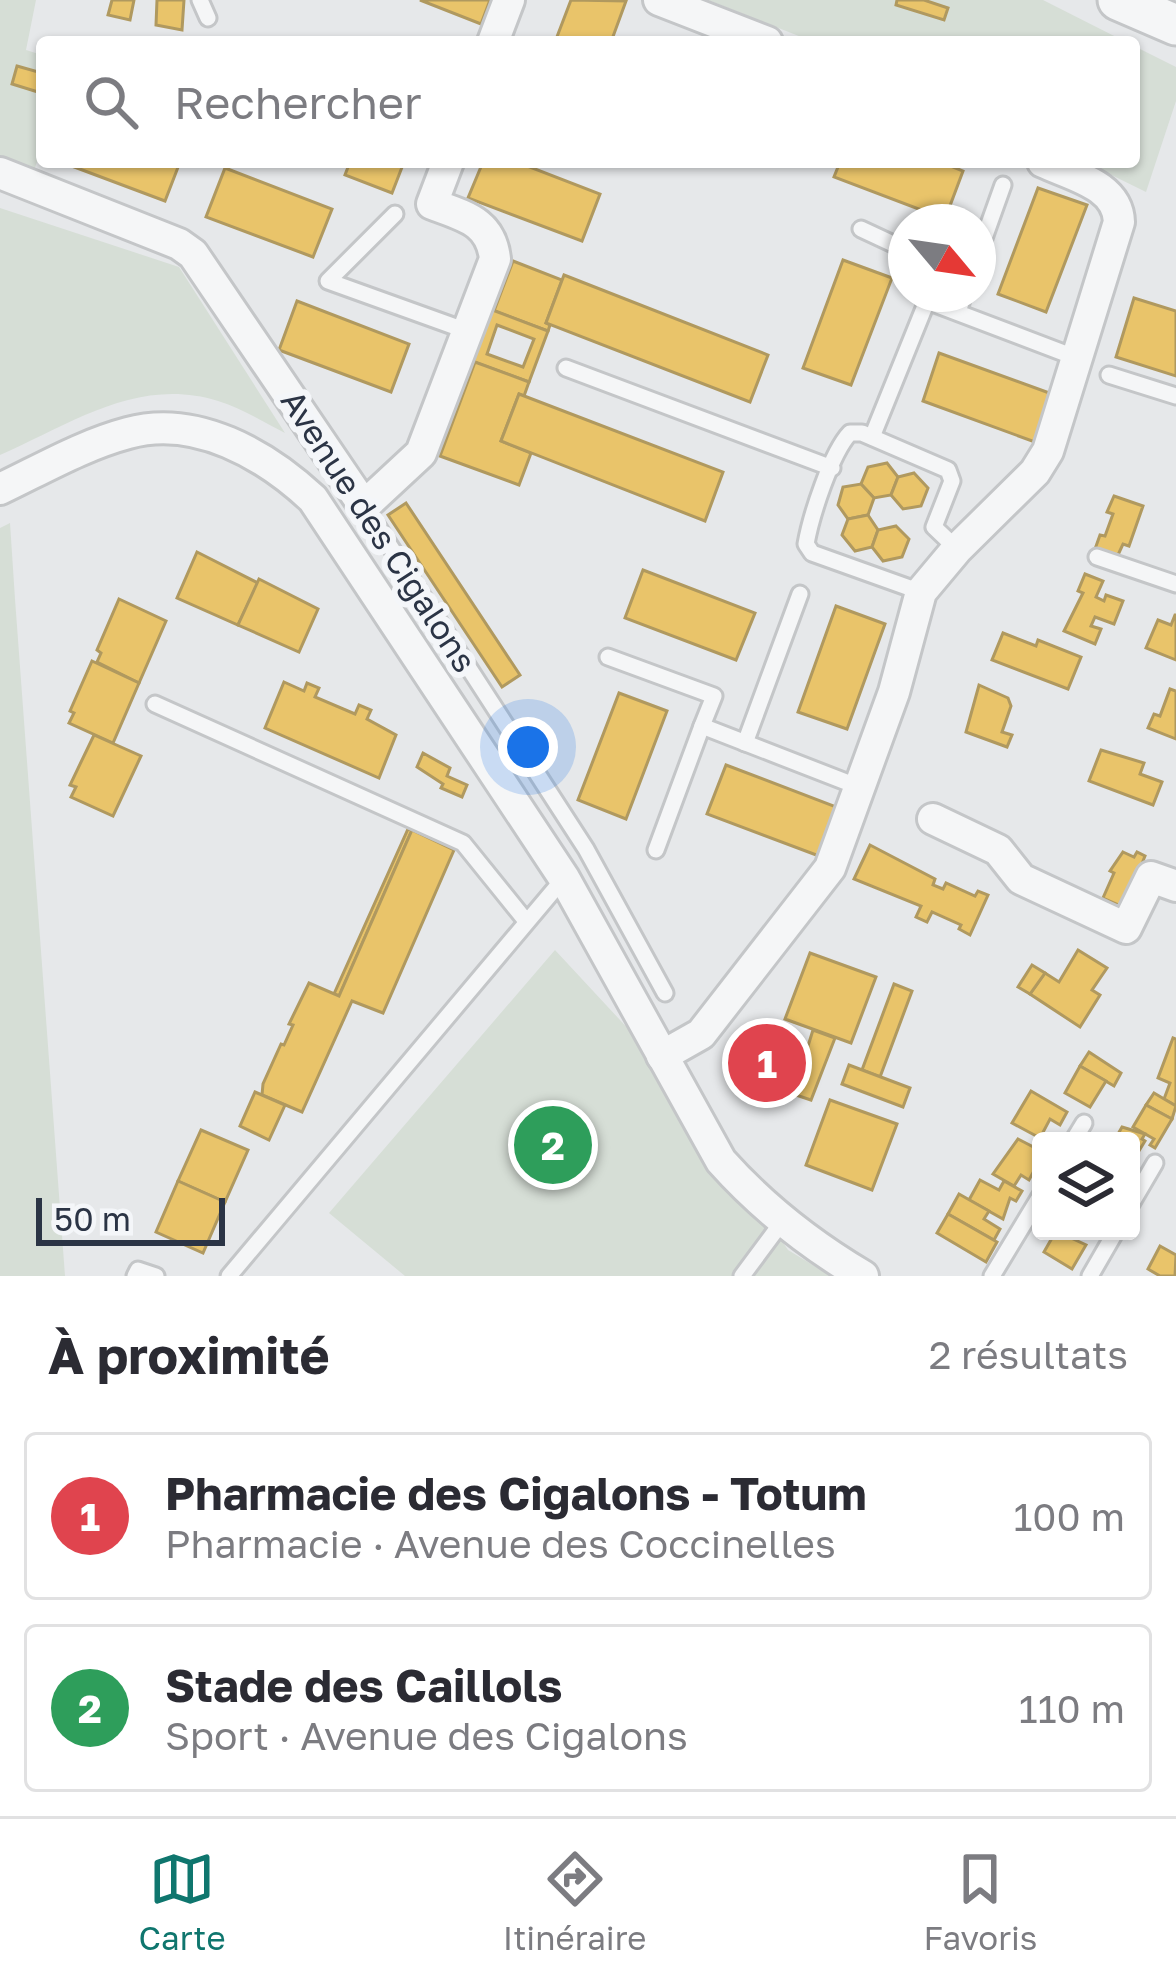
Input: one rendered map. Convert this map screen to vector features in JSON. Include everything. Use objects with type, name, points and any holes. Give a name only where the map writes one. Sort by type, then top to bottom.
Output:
[{"type":"street","points":[[495,36],[509,0]]},
{"type":"street","points":[[659,0],[751,36]]},
{"type":"street","points":[[1118,0],[1176,26]]},
{"type":"street","points":[[364,506],[421,453],[495,259],[493,240],[480,223],[432,203],[446,168]]},
{"type":"street","points":[[662,1057],[700,1034],[830,868],[894,692],[921,592],[1035,472],[1048,451],[1120,222],[1119,205],[1108,192],[1056,168]]},
{"type":"street","name":"Avenue des Cigalons","points":[[0,173],[194,254],[364,506]]},
{"type":"street","points":[[0,489],[85,448],[133,431],[173,430],[207,436],[243,448],[286,473],[314,499],[564,878],[722,1161],[782,1222],[863,1276]]},
{"type":"street","points":[[933,819],[998,850],[1021,879],[1126,928],[1150,877],[1176,886]]},
{"type":"lane","points":[[200,0],[208,18]]},
{"type":"lane","points":[[996,204],[1003,184]]},
{"type":"lane","points":[[395,214],[328,281],[467,331]]},
{"type":"lane","points":[[861,229],[888,242]]},
{"type":"lane","points":[[872,437],[921,312]]},
{"type":"lane","points":[[958,312],[1077,358]]},
{"type":"lane","points":[[566,368],[832,468]]},
{"type":"lane","points":[[1108,375],[1176,396]]},
{"type":"lane","points":[[921,592],[812,553],[806,544],[842,441],[850,434],[872,437],[948,470],[952,481],[934,527],[957,549]]},
{"type":"lane","name":"Avenue des Cigalons","points":[[364,506],[586,849],[665,993]]},
{"type":"lane","points":[[1097,557],[1176,584]]},
{"type":"lane","points":[[745,743],[800,594]]},
{"type":"lane","points":[[608,657],[713,696],[656,850]]},
{"type":"lane","points":[[155,704],[463,843],[526,921]]},
{"type":"lane","points":[[702,726],[859,787]]},
{"type":"lane","points":[[229,1276],[564,878]]},
{"type":"lane","points":[[1078,1132],[1084,1123]]},
{"type":"lane","points":[[1140,1189],[1155,1163]]},
{"type":"lane","points":[[992,1276],[1032,1210]]},
{"type":"lane","points":[[742,1276],[782,1222]]},
{"type":"lane","points":[[1090,1276],[1111,1240]]},
{"type":"lane","points":[[135,1276],[138,1270],[156,1276]]},
{"type":"shaded area","points":[[0,0],[36,0],[26,50],[36,53],[36,165],[32,176],[0,163]]},
{"type":"shaded area","points":[[708,0],[1043,0],[1114,36],[799,36]]},
{"type":"shaded area","points":[[1140,49],[1176,67],[1176,101],[1146,192],[1097,168],[1140,168]]},
{"type":"shaded area","points":[[0,208],[179,267],[285,433],[218,401],[160,395],[106,407],[0,455]]},
{"type":"shaded area","points":[[10,523],[65,1276],[0,1276],[0,528]]},
{"type":"shaded area","points":[[555,950],[672,1076],[788,1250],[831,1276],[405,1276],[329,1213]]},
{"type":"building: Logements","points":[[112,0],[134,0],[130,20],[108,15]]},
{"type":"building: Logements","points":[[157,0],[184,0],[182,30],[156,25]]},
{"type":"building: Logements","points":[[420,0],[490,0],[481,24]]},
{"type":"building: Logements","points":[[571,0],[626,1],[613,36],[557,36]]},
{"type":"building: Logements","points":[[897,0],[924,0],[948,8],[944,20],[896,5]]},
{"type":"building: Logements","points":[[17,66],[36,71],[36,91],[12,84]]},
{"type":"building: Logements","points":[[77,168],[178,168],[165,201]]},
{"type":"building: Logements","points":[[225,168],[332,209],[313,257],[206,217]]},
{"type":"building: Logements","points":[[348,168],[402,168],[392,193],[345,175]]},
{"type":"building: Logements","points":[[480,168],[533,168],[600,194],[582,241],[468,198]]},
{"type":"building: Logements","points":[[838,168],[963,171],[951,204],[905,204],[834,177]]},
{"type":"building: Logements","points":[[1038,188],[1087,205],[1046,312],[998,294]]},
{"type":"building: Logements","points":[[843,260],[888,277],[888,288],[851,385],[803,368]]},
{"type":"building: Logements","points":[[513,261],[562,280],[546,323],[548,331],[494,311]]},
{"type":"building: Logements","points":[[564,275],[768,355],[750,402],[546,323]]},
{"type":"building: Logements","points":[[1134,298],[1176,311],[1176,376],[1116,357]]},
{"type":"building: Logements","points":[[297,301],[409,344],[391,392],[279,350]]},
{"type":"building: Logements","points":[[490,309],[548,331],[529,382],[471,361]],"holes":[[[497,325],[534,339],[523,367],[487,354]]]},
{"type":"building: Logements","points":[[939,353],[1052,394],[1035,442],[923,401]]},
{"type":"building: Logements","points":[[475,362],[529,382],[524,396],[519,394],[501,441],[531,453],[519,485],[440,456]]},
{"type":"building: Logements","points":[[519,394],[723,472],[705,521],[501,441]]},
{"type":"building: Logements","points":[[887,463],[898,477],[891,495],[874,498],[861,484],[868,467]]},
{"type":"building: Logements","points":[[914,473],[928,488],[921,506],[903,509],[891,495],[898,477]]},
{"type":"building: Logements","points":[[861,484],[874,498],[868,515],[848,519],[838,505],[843,487]]},
{"type":"building: Logements","points":[[1114,496],[1143,506],[1129,546],[1123,544],[1117,557],[1095,549],[1113,514],[1107,512]]},
{"type":"building: Logements","points":[[406,503],[520,675],[502,687],[388,515]]},
{"type":"building: Logements","points":[[868,515],[878,530],[872,547],[855,551],[842,535],[848,519]]},
{"type":"building: Logements","points":[[896,526],[909,539],[902,557],[883,561],[872,547],[878,530]]},
{"type":"building: Logements","points":[[197,552],[258,583],[238,625],[177,598]]},
{"type":"building: Logements","points":[[643,570],[755,613],[736,660],[625,618]]},
{"type":"building: Logements","points":[[1085,574],[1103,581],[1096,597],[1123,601],[1114,624],[1095,617],[1091,626],[1101,629],[1095,644],[1064,631],[1083,593],[1078,591]]},
{"type":"building: Logements","points":[[259,579],[318,609],[299,652],[238,625]]},
{"type":"building: Logements","points":[[119,599],[166,621],[139,683],[97,662],[101,653],[97,650]]},
{"type":"building: Logements","points":[[836,606],[885,624],[847,729],[798,712]]},
{"type":"building: Logements","points":[[1176,615],[1176,660],[1146,648],[1158,620],[1171,625]]},
{"type":"building: Logements","points":[[1003,633],[1036,646],[1038,640],[1081,657],[1068,689],[992,660]]},
{"type":"building: Logements","points":[[92,661],[139,683],[113,743],[69,723]]},
{"type":"building: Logements","points":[[284,682],[304,691],[307,683],[319,688],[315,697],[355,714],[359,705],[371,710],[367,719],[396,735],[379,778],[265,728]]},
{"type":"building: Logements","points":[[979,685],[1008,698],[1011,706],[1002,732],[1012,735],[1007,747],[966,732]]},
{"type":"building: Logements","points":[[1170,689],[1176,691],[1176,739],[1148,728],[1154,714],[1160,716]]},
{"type":"building: Logements","points":[[619,693],[667,711],[626,819],[578,800]]},
{"type":"building: Logements","points":[[94,735],[141,756],[113,816],[71,797],[76,787],[70,785]]},
{"type":"building: Logements","points":[[1101,750],[1144,763],[1140,774],[1162,782],[1153,805],[1089,781]]},
{"type":"building: Logements","points":[[423,753],[450,768],[447,776],[467,785],[462,797],[441,788],[443,784],[417,767]]},
{"type":"building: Logements","points":[[726,765],[839,808],[819,856],[707,814]]},
{"type":"building: Logements","points":[[408,829],[412,830],[339,996],[334,994]]},
{"type":"building: Logements","points":[[412,830],[454,850],[383,1013],[352,1001],[302,1112],[262,1095],[309,983],[339,996]]},
{"type":"building: Logements","points":[[870,845],[935,879],[933,885],[943,889],[946,883],[975,896],[978,891],[988,895],[970,935],[959,929],[961,925],[932,912],[927,922],[916,917],[921,906],[854,879]]},
{"type":"building: Logements","points":[[1123,852],[1134,857],[1137,852],[1151,865],[1130,910],[1103,898],[1114,873],[1110,871]]},
{"type":"building: Logements","points":[[1078,950],[1107,968],[1092,990],[1100,995],[1080,1027],[1030,994],[1045,973],[1059,982]]},
{"type":"building: Logements","points":[[810,953],[876,977],[851,1043],[785,1019]]},
{"type":"building: Logements","points":[[1032,965],[1045,973],[1030,994],[1018,987]]},
{"type":"building: Logements","points":[[894,984],[912,991],[880,1077],[862,1070]]},
{"type":"building: Logements","points":[[813,1030],[835,1038],[811,1100],[793,1094]]},
{"type":"building: Logements","points":[[1173,1038],[1176,1106],[1164,1099],[1170,1083],[1158,1078]]},
{"type":"building: Logements","points":[[1089,1052],[1121,1073],[1114,1086],[1080,1066]]},
{"type":"building: Logements","points":[[849,1065],[910,1088],[903,1107],[842,1084]]},
{"type":"building: Logements","points":[[1080,1066],[1106,1081],[1090,1107],[1065,1093]]},
{"type":"building: Logements","points":[[1031,1091],[1067,1112],[1060,1125],[1050,1119],[1043,1132],[1032,1134],[1012,1123]]},
{"type":"building: Logements","points":[[255,1092],[285,1105],[269,1140],[240,1126]]},
{"type":"building: Logements","points":[[1154,1093],[1176,1106],[1172,1119],[1146,1105]]},
{"type":"building: Logements","points":[[830,1100],[897,1124],[872,1190],[806,1165]]},
{"type":"building: Logements","points":[[1146,1105],[1172,1119],[1155,1148],[1150,1145],[1154,1139],[1133,1127]]},
{"type":"building: Logements","points":[[201,1130],[248,1150],[225,1202],[178,1181]]},
{"type":"building: Logements","points":[[1018,1139],[1032,1146],[1029,1180],[1021,1175],[1014,1186],[993,1174]]},
{"type":"building: Logements","points":[[980,1180],[999,1190],[1004,1181],[1022,1191],[1016,1201],[1010,1198],[1003,1219],[969,1200]]},
{"type":"building: Logements","points":[[178,1181],[225,1202],[203,1253],[156,1232]]},
{"type":"building: Logements","points":[[959,1194],[989,1211],[984,1219],[1000,1229],[994,1240],[948,1214]]},
{"type":"building: Logements","points":[[948,1214],[997,1242],[986,1262],[937,1233]]},
{"type":"building: Logements","points":[[1051,1240],[1086,1245],[1072,1269],[1044,1252]]},
{"type":"building: Logements","points":[[1160,1246],[1176,1255],[1175,1276],[1160,1276],[1148,1269]]},
{"type":"building: Commerces","points":[[758,1032],[793,1047],[781,1081],[745,1067]]},
{"type":"place","name":"Pharmacie des Cigalons - Totum","points":[[767,1063]]},
{"type":"place","name":"Stade des Caillols","points":[[553,1145]]}]
